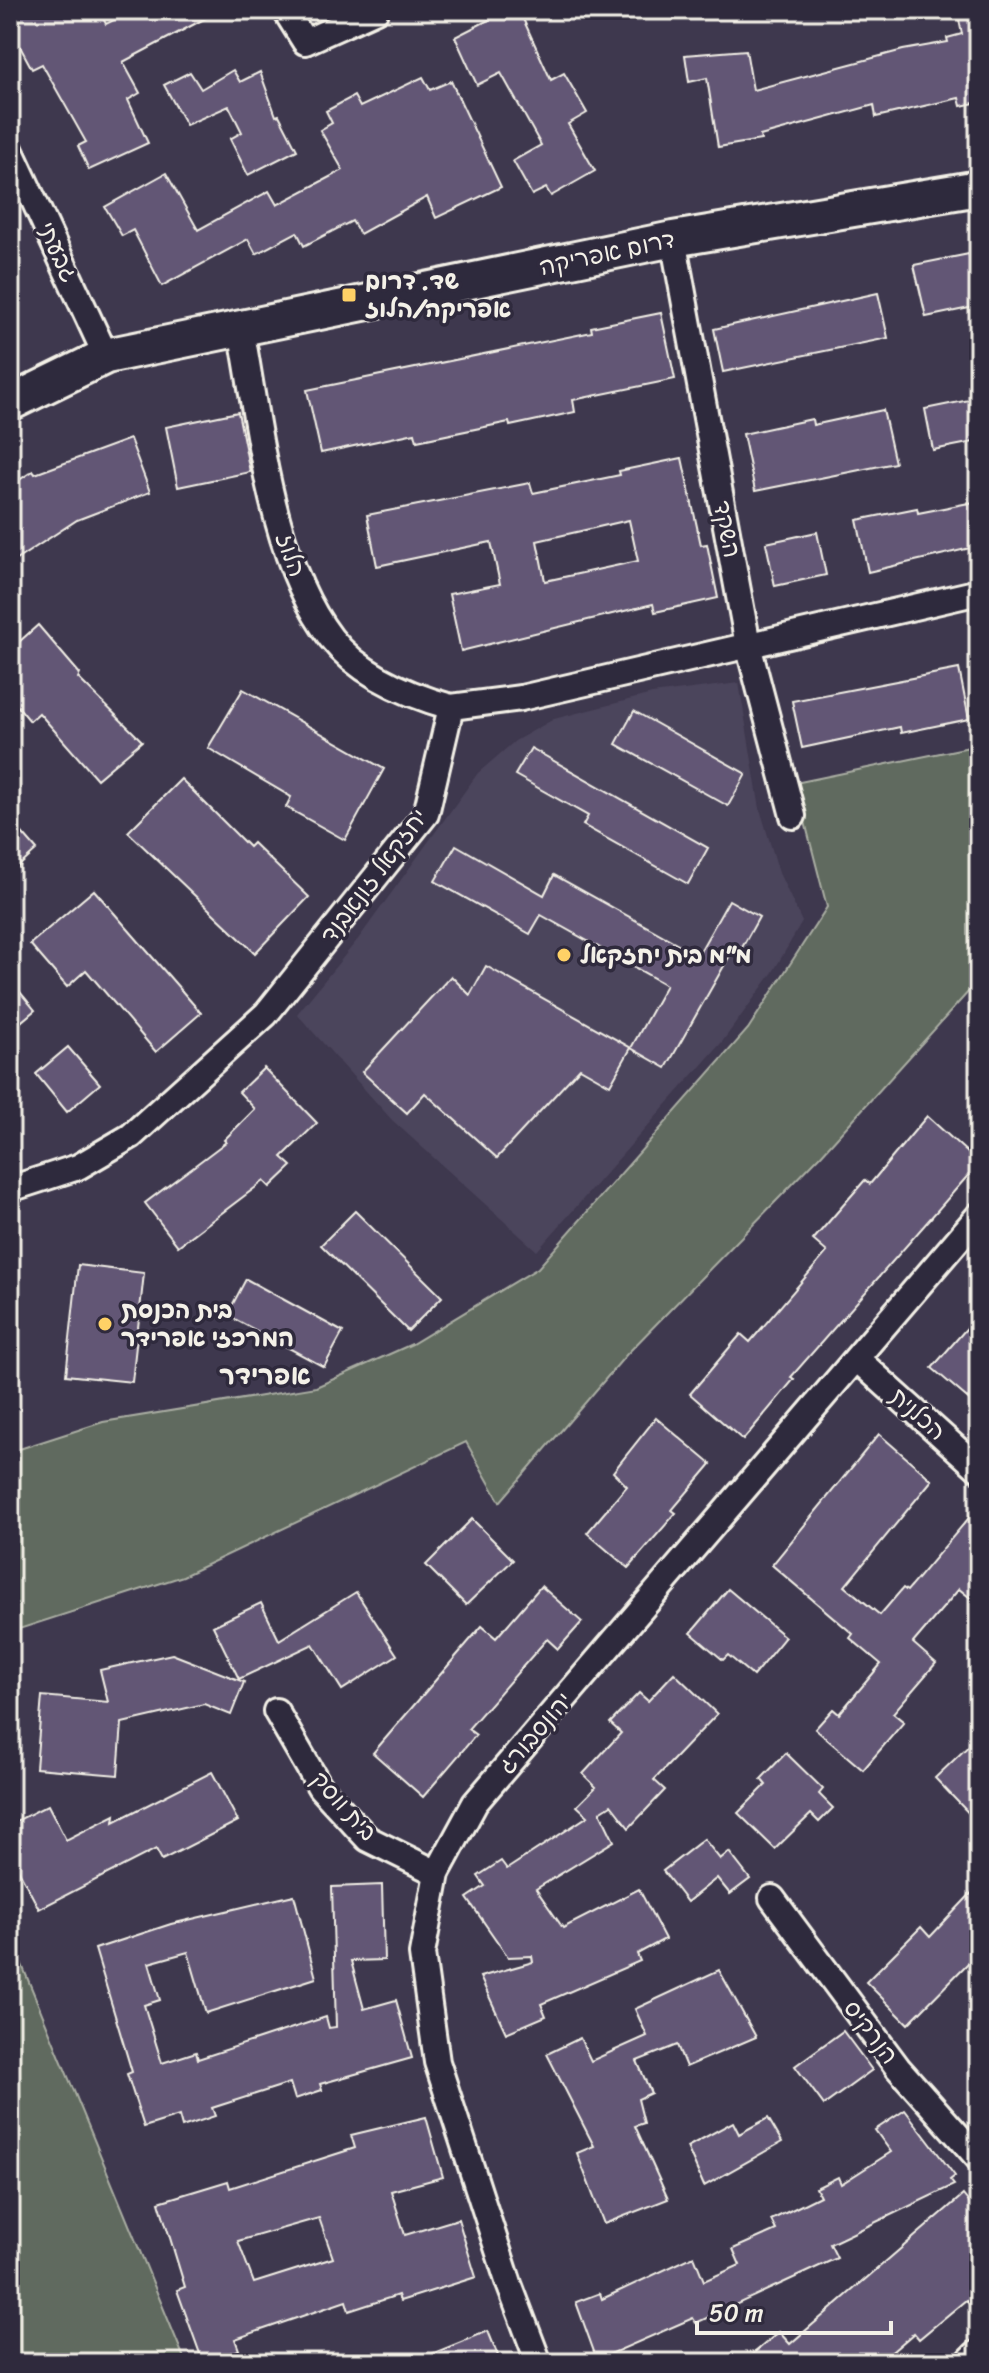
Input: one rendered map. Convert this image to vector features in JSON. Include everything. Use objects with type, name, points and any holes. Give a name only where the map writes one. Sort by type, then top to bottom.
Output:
[{"type":"street","points":[[285,10],[305,42],[376,10]]},
{"type":"street","name":"גבעתי","points":[[10,149],[106,356]]},
{"type":"street","name":"דרום אפריקה","points":[[10,403],[106,356],[673,239],[979,188]]},
{"type":"street","name":"השקד","points":[[673,239],[748,645],[793,816]]},
{"type":"street","name":"הלוז","points":[[241,329],[272,502],[309,603],[333,640],[364,666],[407,695],[451,707]]},
{"type":"street","points":[[451,707],[521,698],[979,592]]},
{"type":"street","name":"יחזקאל זונאבנד","points":[[10,1189],[78,1167],[131,1136],[266,1014],[426,814],[451,707]]},
{"type":"street","name":"יהונסבורג","points":[[539,2363],[509,2284],[437,2062],[422,1954],[437,1873],[475,1803],[979,1215]]},
{"type":"street","name":"הכלנית","points":[[857,1359],[979,1469]]},
{"type":"street","name":"בית ווסק","points":[[276,1711],[320,1787],[368,1839],[437,1873]]},
{"type":"street","name":"הנרקיס","points":[[772,1898],[898,2068],[979,2159]]},
{"type":"street","points":[[974,2363],[979,2358]]},
{"type":"shaded area","name":"מ\"מ בית יחזקאל","points":[[739,683],[760,809],[779,873],[802,922],[773,972],[722,1042],[537,1251],[392,1120],[297,1014],[359,938],[478,773],[515,741],[554,719],[652,694]]},
{"type":"green space","points":[[979,745],[979,980],[821,1155],[627,1354],[500,1502],[466,1442],[183,1576],[10,1632],[10,1452],[103,1422],[316,1387],[412,1344],[538,1268],[748,1029],[827,907],[795,783]]},
{"type":"green space","points":[[10,1937],[15,1948],[186,2363],[10,2363]]},
{"type":"building","points":[[10,10],[99,10],[106,24],[134,10],[221,10],[123,62],[140,93],[128,100],[148,143],[89,170],[78,146],[86,142],[42,64],[32,69],[10,28]]},
{"type":"building","points":[[508,10],[519,10],[551,80],[564,73],[587,113],[568,124],[595,171],[551,196],[546,188],[532,195],[513,161],[541,145],[501,73],[477,85],[455,37]]},
{"type":"building","points":[[957,10],[979,10],[979,102],[961,106],[959,98],[876,117],[874,105],[760,136],[761,140],[718,147],[707,78],[689,82],[685,55],[746,50],[753,90],[903,50],[948,42],[947,38],[962,34]]},
{"type":"building","points":[[233,70],[240,82],[260,72],[276,116],[279,115],[297,150],[248,175],[230,139],[242,132],[229,106],[186,125],[164,85],[190,72],[201,89]]},
{"type":"building","points":[[423,77],[430,90],[451,81],[501,187],[436,218],[427,197],[360,234],[352,221],[304,246],[297,232],[256,254],[248,239],[162,286],[133,230],[122,236],[105,207],[166,173],[198,230],[269,191],[277,205],[343,170],[320,130],[332,123],[326,111],[354,96],[360,107]]},
{"type":"building","points":[[969,254],[979,306],[926,317],[914,265]]},
{"type":"building","points":[[878,293],[888,338],[723,372],[714,329]]},
{"type":"building","points":[[661,313],[675,379],[573,400],[575,412],[510,426],[509,422],[417,441],[415,433],[321,453],[307,390],[592,332],[591,327]]},
{"type":"building","points":[[979,398],[979,441],[933,450],[925,409]]},
{"type":"building","points":[[883,410],[895,463],[755,491],[743,434],[812,419],[813,425]]},
{"type":"building","points":[[238,412],[250,472],[178,487],[166,427]]},
{"type":"building","points":[[130,439],[150,492],[77,520],[10,564],[10,486],[33,471],[35,474]]},
{"type":"building","points":[[682,458],[701,545],[707,544],[718,598],[655,612],[653,604],[461,651],[449,594],[500,584],[491,542],[377,566],[367,515],[530,483],[533,493],[620,475],[619,471]],"holes":[[[629,520],[638,561],[545,581],[537,541]]]},
{"type":"building","points":[[979,501],[979,546],[868,572],[857,520],[917,508],[918,513]]},
{"type":"building","points":[[817,532],[826,575],[775,586],[766,543]]},
{"type":"building","points":[[38,625],[80,674],[78,678],[142,741],[97,779],[39,713],[30,721],[10,697],[10,650]]},
{"type":"building","points":[[959,669],[969,719],[901,733],[900,727],[802,748],[792,701]]},
{"type":"building","points":[[243,689],[384,769],[345,840],[286,807],[291,797],[208,748]]},
{"type":"building","points":[[634,711],[746,774],[728,806],[616,744]]},
{"type":"building","points":[[531,748],[708,848],[688,884],[583,825],[588,816],[515,775]]},
{"type":"building","points":[[181,779],[249,847],[253,843],[309,897],[255,953],[128,832]]},
{"type":"building","points":[[10,819],[37,850],[10,874]]},
{"type":"building","points":[[456,845],[544,895],[554,875],[698,955],[729,900],[759,917],[739,953],[733,950],[666,1068],[631,1048],[666,985],[541,915],[530,934],[435,881]]},
{"type":"building","points":[[94,890],[201,1013],[156,1052],[86,970],[67,987],[30,944]]},
{"type":"building","points":[[486,966],[631,1048],[610,1085],[580,1068],[497,1158],[425,1093],[407,1113],[362,1072],[451,976],[470,995]]},
{"type":"building","points":[[10,980],[35,1010],[10,1031]]},
{"type":"building","points":[[68,1047],[100,1084],[67,1112],[36,1074]]},
{"type":"building","points":[[264,1068],[317,1123],[282,1157],[292,1166],[270,1187],[264,1181],[178,1246],[145,1203],[226,1142],[224,1140],[255,1109],[239,1092]]},
{"type":"building","points":[[927,1116],[979,1163],[791,1377],[794,1379],[743,1440],[690,1394],[741,1334],[750,1342],[827,1252],[813,1240],[865,1180],[870,1184]]},
{"type":"building","points":[[355,1211],[442,1297],[408,1331],[321,1245]]},
{"type":"building","name":"בית הכנסת המרכזי אפרידר","points":[[78,1265],[144,1273],[132,1382],[66,1375]]},
{"type":"building","points":[[246,1279],[343,1332],[324,1367],[227,1315]]},
{"type":"building","points":[[979,1314],[979,1408],[932,1368]]},
{"type":"building","points":[[656,1418],[711,1464],[672,1510],[676,1513],[628,1568],[587,1533],[627,1486],[613,1472]]},
{"type":"building","points":[[879,1434],[932,1480],[845,1586],[880,1615],[903,1588],[907,1591],[979,1506],[979,1605],[959,1589],[913,1643],[936,1663],[893,1713],[904,1722],[863,1770],[815,1729],[833,1709],[839,1714],[881,1664],[850,1638],[853,1634],[772,1565]]},
{"type":"building","points":[[472,1519],[513,1560],[466,1605],[426,1565]]},
{"type":"building","points":[[541,1586],[582,1622],[558,1649],[547,1639],[468,1729],[476,1735],[423,1797],[373,1753],[482,1626],[496,1638]]},
{"type":"building","points":[[728,1589],[785,1637],[753,1676],[728,1655],[723,1660],[691,1633]]},
{"type":"building","points":[[356,1592],[397,1655],[342,1690],[313,1644],[239,1679],[213,1626],[261,1603],[279,1640]]},
{"type":"building","points":[[172,1654],[244,1682],[231,1715],[204,1704],[122,1723],[118,1775],[36,1768],[42,1696],[108,1702],[100,1670]]},
{"type":"building","points":[[674,1673],[717,1714],[654,1780],[665,1790],[629,1828],[611,1805],[600,1812],[614,1841],[536,1889],[563,1928],[639,1889],[665,1939],[637,1954],[640,1961],[541,2004],[546,2016],[506,2033],[480,1977],[533,1962],[532,1956],[508,1957],[467,1898],[485,1886],[478,1876],[501,1861],[507,1869],[588,1816],[577,1806],[596,1787],[583,1774],[621,1733],[610,1723],[639,1693],[648,1701]]},
{"type":"building","points":[[979,1736],[979,1824],[935,1778]]},
{"type":"building","points":[[786,1753],[823,1789],[819,1794],[833,1808],[819,1822],[811,1814],[775,1849],[738,1813],[766,1785],[761,1779]]},
{"type":"building","points":[[212,1772],[238,1821],[162,1860],[156,1849],[39,1909],[10,1854],[10,1824],[48,1805],[66,1840],[115,1815],[114,1822]]},
{"type":"building","points":[[704,1839],[720,1859],[729,1852],[750,1879],[730,1894],[717,1878],[687,1902],[663,1871]]},
{"type":"building","points":[[382,1885],[384,1960],[351,1961],[364,2009],[396,2000],[412,2058],[320,2084],[322,2090],[295,2099],[290,2083],[212,2108],[215,2116],[182,2127],[179,2116],[144,2127],[127,2074],[132,2072],[95,1949],[171,1924],[294,1895],[316,1978],[206,2013],[188,1952],[149,1963],[160,2000],[144,2005],[162,2063],[196,2052],[198,2059],[326,2017],[329,2028],[336,2027],[332,1887]]},
{"type":"building","points":[[979,1885],[979,1952],[908,2024],[866,1982],[921,1927],[930,1937]]},
{"type":"building","points":[[719,1970],[756,2037],[686,2067],[677,2045],[637,2061],[651,2093],[638,2099],[644,2123],[635,2126],[668,2199],[604,2224],[577,2153],[594,2146],[547,2054],[580,2038],[591,2061],[647,2036],[635,2009]]},
{"type":"building","points":[[843,2031],[872,2070],[824,2105],[795,2066]]},
{"type":"building","points":[[905,2110],[955,2176],[950,2180],[954,2185],[830,2244],[837,2258],[696,2323],[693,2318],[597,2360],[576,2302],[600,2293],[602,2299],[694,2256],[704,2281],[740,2265],[733,2249],[776,2230],[771,2220],[820,2196],[816,2188],[838,2177],[841,2184],[891,2152],[875,2130]]},
{"type":"building","points":[[426,2117],[443,2177],[391,2191],[405,2235],[458,2219],[476,2277],[400,2301],[398,2295],[349,2311],[346,2301],[235,2339],[239,2350],[203,2362],[177,2290],[185,2287],[159,2202],[228,2181],[230,2188],[355,2148],[351,2135]],"holes":[[[319,2218],[333,2258],[254,2283],[238,2241]]]},
{"type":"building","points":[[768,2118],[782,2142],[704,2186],[687,2147],[733,2122],[739,2134]]},
{"type":"building","points":[[963,2195],[979,2215],[979,2316],[966,2300],[919,2339],[914,2333],[879,2363],[742,2363],[779,2332],[790,2344]]},
{"type":"building","points":[[488,2331],[501,2363],[412,2363],[412,2362]]},
{"type":"place","name":"שד. דרום אפריקה/הלוז","points":[[349,295]]},
{"type":"place","name":"מ\"מ בית יחזקאל","points":[[564,955]]},
{"type":"place","name":"בית הכנסת המרכזי אפרידר","points":[[105,1324]]},
{"type":"district","name":"אפרידר","points":[[265,1375]]}]
